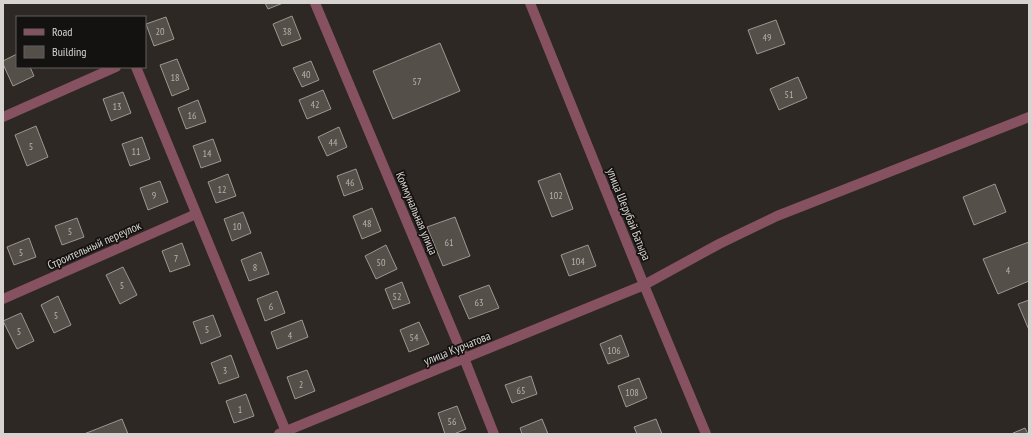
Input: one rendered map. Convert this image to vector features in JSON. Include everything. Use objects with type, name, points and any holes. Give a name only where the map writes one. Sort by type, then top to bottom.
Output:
[{"type":"street","name":"Коммунальная улица","points":[[315,3],[464,358],[494,434]]},
{"type":"street","name":"улица Шерубай Батыра","points":[[530,3],[644,286],[706,434]]},
{"type":"street","points":[[3,117],[114,68]]},
{"type":"street","points":[[136,68],[284,433]]},
{"type":"street","name":"улица Курчатова","points":[[284,433],[464,358],[644,286],[718,244],[777,216],[1029,117]]},
{"type":"street","name":"Строительный переулок","points":[[3,299],[196,214]]},
{"type":"building","points":[[265,3],[283,3],[268,9]]},
{"type":"building","points":[[292,16],[301,39],[282,46],[273,24]]},
{"type":"building","points":[[166,17],[174,39],[154,46],[146,24]]},
{"type":"building","points":[[776,20],[785,44],[757,54],[748,30]]},
{"type":"building","points":[[440,43],[460,91],[393,119],[373,71]]},
{"type":"building","points":[[16,54],[16,68],[30,68],[34,76],[13,86],[3,61]]},
{"type":"building","points":[[177,59],[189,89],[172,96],[160,65]]},
{"type":"building","points":[[311,61],[319,80],[302,87],[293,68]]},
{"type":"building","points":[[798,77],[807,98],[779,110],[770,89]]},
{"type":"building","points":[[323,90],[331,109],[307,119],[299,100]]},
{"type":"building","points":[[123,92],[131,113],[111,121],[103,99]]},
{"type":"building","points":[[198,100],[206,122],[186,129],[178,108]]},
{"type":"building","points":[[36,126],[48,157],[27,166],[15,135]]},
{"type":"building","points":[[339,127],[347,147],[327,156],[318,137]]},
{"type":"building","points":[[142,137],[150,159],[130,166],[122,144]]},
{"type":"building","points":[[213,139],[221,161],[201,168],[193,146]]},
{"type":"building","points":[[356,169],[363,189],[344,196],[337,176]]},
{"type":"building","points":[[560,173],[573,209],[552,217],[538,181]]},
{"type":"building","points":[[228,174],[236,196],[216,203],[208,182]]},
{"type":"building","points":[[160,181],[168,202],[148,210],[140,188]]},
{"type":"building","points":[[995,184],[1006,212],[974,225],[963,197]]},
{"type":"building","points":[[372,208],[381,231],[362,239],[353,216]]},
{"type":"building","points":[[243,212],[251,233],[232,241],[224,219]]},
{"type":"building","points":[[455,217],[470,256],[443,266],[427,227]]},
{"type":"building","points":[[77,218],[84,237],[62,245],[55,226]]},
{"type":"building","points":[[29,238],[36,257],[14,265],[7,247]]},
{"type":"building","points":[[1029,242],[1029,281],[998,294],[983,259]]},
{"type":"building","points":[[182,243],[190,265],[170,272],[162,251]]},
{"type":"building","points":[[386,245],[397,269],[376,279],[365,256]]},
{"type":"building","points":[[588,245],[596,266],[569,276],[561,255]]},
{"type":"building","points":[[261,252],[269,274],[249,281],[241,260]]},
{"type":"building","points":[[123,267],[137,295],[120,304],[106,275]]},
{"type":"building","points":[[402,282],[410,303],[393,309],[385,289]]},
{"type":"building","points":[[489,285],[499,308],[469,319],[459,296]]},
{"type":"building","points":[[277,291],[285,313],[265,321],[257,299]]},
{"type":"building","points":[[58,296],[71,325],[54,333],[41,305]]},
{"type":"building","points":[[1029,300],[1029,330],[1018,304]]},
{"type":"building","points":[[21,313],[34,341],[17,349],[3,321]]},
{"type":"building","points":[[213,315],[221,336],[201,344],[193,322]]},
{"type":"building","points":[[302,320],[308,337],[277,349],[271,332]]},
{"type":"building","points":[[419,322],[429,344],[409,352],[400,330]]},
{"type":"building","points":[[621,335],[629,356],[608,364],[600,344]]},
{"type":"building","points":[[231,355],[239,377],[219,384],[211,363]]},
{"type":"building","points":[[307,370],[315,391],[295,399],[287,377]]},
{"type":"building","points":[[531,376],[537,394],[512,403],[505,385]]},
{"type":"building","points":[[639,378],[647,398],[626,407],[618,386]]},
{"type":"building","points":[[246,394],[254,416],[234,423],[226,401]]},
{"type":"building","points":[[457,406],[466,429],[454,434],[445,434],[438,413]]},
{"type":"building","points":[[122,419],[128,434],[84,434]]},
{"type":"building","points":[[542,419],[548,434],[522,434],[520,428]]},
{"type":"building","points":[[656,419],[662,434],[637,434],[634,427]]},
{"type":"building","points":[[1025,428],[1028,434],[1011,434]]}]
